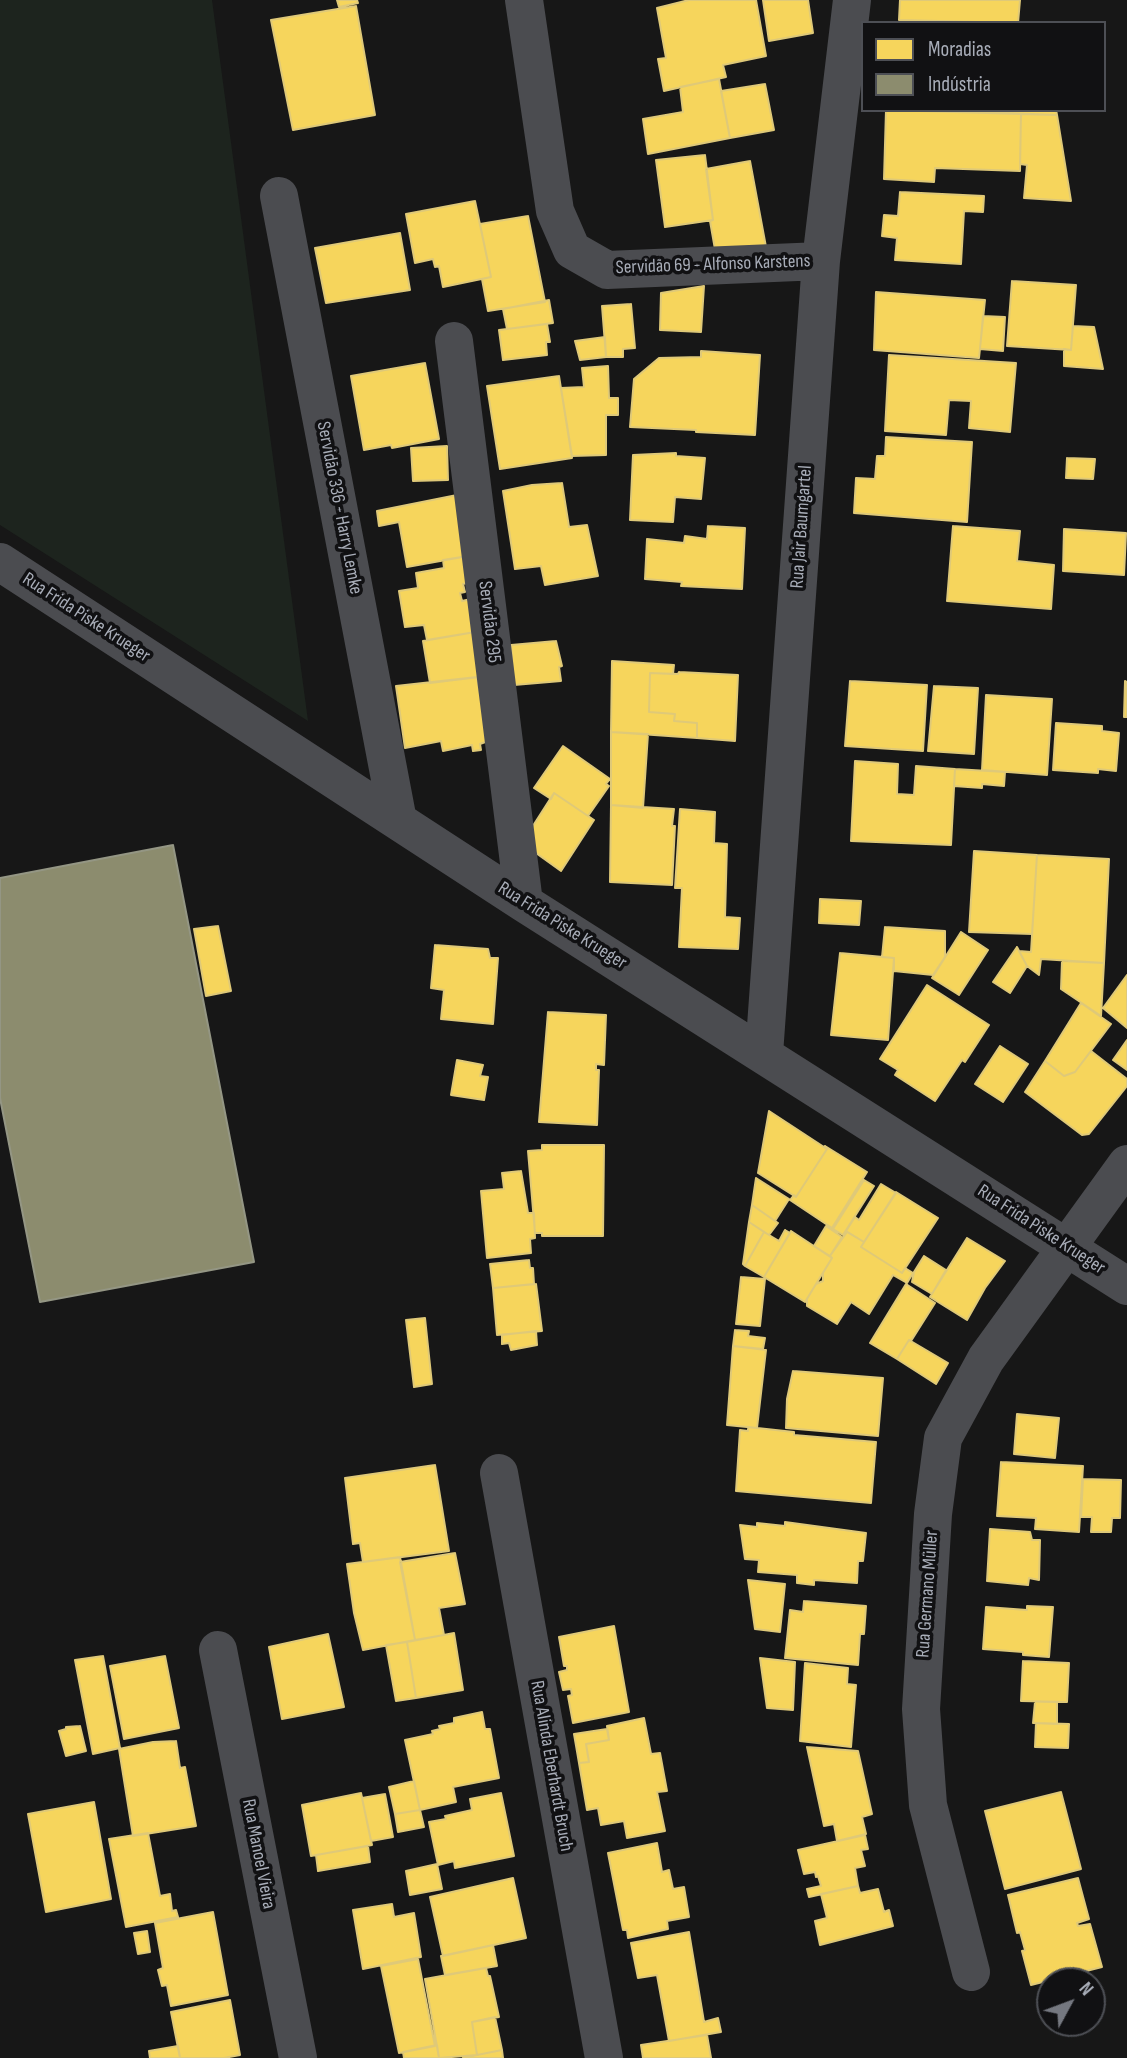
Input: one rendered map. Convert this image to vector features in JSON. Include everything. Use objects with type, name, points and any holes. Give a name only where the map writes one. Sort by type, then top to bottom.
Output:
[{"type":"street","name":"Servidão 69 - Alfonso Karstens","points":[[524,0],[555,211],[572,250],[607,270],[821,261]]},
{"type":"street","name":"Rua Jair Baumgartel","points":[[764,1054],[821,261],[852,0]]},
{"type":"street","name":"Servidão 336 - Harry Lemke","points":[[279,196],[398,821]]},
{"type":"street","name":"Servidão 295","points":[[454,341],[524,903]]},
{"type":"street","name":"Rua Frida Piske Krueger","points":[[0,562],[524,903],[1127,1286]]},
{"type":"street","name":"Rua Germano Müller","points":[[971,1972],[928,1805],[921,1709],[933,1514],[943,1438],[986,1359],[1127,1164]]},
{"type":"street","name":"Rua Alinda Eberhardt Bruch","points":[[499,1473],[604,2058]]},
{"type":"street","name":"Rua Manoel Vieira","points":[[218,1650],[298,2058]]},
{"type":"shaded area","points":[[0,0],[212,0],[308,721],[0,525]]},
{"type":"building: Moradias","points":[[337,0],[357,0],[358,3],[339,7]]},
{"type":"building: Moradias","points":[[689,0],[756,0],[766,56],[723,65],[726,77],[664,91],[658,59],[666,58],[657,8]]},
{"type":"building: Moradias","points":[[763,0],[808,0],[813,33],[769,41]]},
{"type":"building: Moradias","points":[[900,0],[1020,0],[1018,21],[899,20]]},
{"type":"building: Moradias","points":[[356,6],[375,115],[293,130],[271,20]]},
{"type":"building: Moradias","points":[[719,79],[730,138],[648,154],[643,119],[683,112],[680,87]]},
{"type":"building: Moradias","points":[[765,84],[774,130],[730,138],[721,91]]},
{"type":"building: Moradias","points":[[886,112],[1021,114],[1020,171],[935,168],[934,182],[884,179]]},
{"type":"building: Moradias","points":[[982,112],[1056,112],[1057,115]]},
{"type":"building: Moradias","points":[[1021,114],[1057,115],[1071,201],[1024,198],[1027,165],[1020,164]]},
{"type":"building: Moradias","points":[[705,155],[713,220],[665,227],[656,160]]},
{"type":"building: Moradias","points":[[750,161],[766,247],[716,255],[706,169]]},
{"type":"building: Moradias","points":[[900,192],[984,196],[983,212],[964,211],[961,264],[895,260],[897,238],[882,236],[884,215],[898,216]]},
{"type":"building: Moradias","points":[[475,201],[491,277],[443,287],[439,266],[435,267],[433,259],[415,263],[406,214]]},
{"type":"building: Moradias","points":[[528,216],[545,302],[488,311],[482,279],[491,277],[480,224]]},
{"type":"building: Moradias","points":[[400,233],[410,290],[326,303],[315,248]]},
{"type":"building: Moradias","points":[[1012,281],[1076,285],[1071,350],[1007,346]]},
{"type":"building: Moradias","points":[[704,286],[701,332],[660,330],[661,293]]},
{"type":"building: Moradias","points":[[876,292],[985,300],[979,358],[874,350]]},
{"type":"building: Moradias","points":[[549,300],[553,323],[507,329],[503,309]]},
{"type":"building: Moradias","points":[[631,304],[635,348],[623,349],[623,357],[606,357],[602,306]]},
{"type":"building: Moradias","points":[[983,316],[1005,317],[1003,351],[980,349]]},
{"type":"building: Moradias","points":[[547,324],[550,342],[546,342],[547,355],[503,360],[499,330]]},
{"type":"building: Moradias","points":[[1073,326],[1094,327],[1103,369],[1064,366],[1064,349],[1071,350]]},
{"type":"building: Moradias","points":[[605,337],[606,357],[580,360],[575,341]]},
{"type":"building: Moradias","points":[[701,351],[760,355],[755,435],[630,427],[634,379],[659,358],[701,357]]},
{"type":"building: Moradias","points":[[889,355],[1016,363],[1010,432],[969,428],[971,401],[949,400],[946,435],[885,431]]},
{"type":"building: Moradias","points":[[425,363],[439,439],[364,450],[351,376]]},
{"type":"building: Moradias","points":[[608,366],[609,398],[618,398],[618,415],[606,415],[606,455],[572,456],[561,388],[584,387],[582,368]]},
{"type":"building: Moradias","points":[[559,376],[572,458],[500,469],[487,386]]},
{"type":"building: Moradias","points":[[886,437],[972,442],[967,522],[854,513],[856,478],[875,479],[877,456],[885,456]]},
{"type":"building: Moradias","points":[[447,446],[448,480],[413,481],[411,448]]},
{"type":"building: Moradias","points":[[676,453],[676,456],[705,458],[701,499],[675,497],[673,522],[630,520],[633,455]]},
{"type":"building: Moradias","points":[[1067,458],[1095,459],[1093,479],[1066,478]]},
{"type":"building: Moradias","points":[[562,483],[569,527],[587,525],[598,576],[545,585],[541,566],[515,569],[503,491]]},
{"type":"building: Moradias","points":[[457,495],[468,556],[407,567],[399,522],[379,526],[377,511]]},
{"type":"building: Moradias","points":[[708,526],[745,528],[742,589],[681,586],[682,582],[645,579],[647,539],[684,543],[685,536],[707,539]]},
{"type":"building: Moradias","points":[[953,526],[1020,531],[1017,561],[1054,565],[1051,609],[947,601]]},
{"type":"building: Moradias","points":[[1064,529],[1126,533],[1124,575],[1063,571]]},
{"type":"building: Moradias","points":[[468,556],[472,582],[463,584],[465,592],[460,593],[462,601],[475,598],[481,631],[427,640],[424,625],[405,627],[399,591],[418,588],[416,573],[444,568],[443,560]]},
{"type":"building: Moradias","points":[[481,631],[479,677],[430,683],[423,641]]},
{"type":"building: Moradias","points":[[556,641],[562,666],[559,667],[561,681],[514,685],[511,645]]},
{"type":"building: Moradias","points":[[612,661],[674,665],[673,674],[650,673],[649,712],[675,714],[674,721],[697,723],[697,738],[611,732]]},
{"type":"building: Moradias","points":[[650,673],[738,675],[735,741],[697,738],[697,723],[674,721],[675,714],[649,712]]},
{"type":"building: Moradias","points":[[477,677],[488,741],[480,744],[481,750],[473,751],[472,745],[443,751],[441,741],[405,748],[396,686]]},
{"type":"building: Moradias","points":[[850,681],[927,685],[923,751],[845,746]]},
{"type":"building: Moradias","points":[[1125,681],[1127,682],[1127,717],[1124,717]]},
{"type":"building: Moradias","points":[[934,686],[978,688],[974,754],[928,751]]},
{"type":"building: Moradias","points":[[986,695],[1052,699],[1047,775],[982,770]]},
{"type":"building: Moradias","points":[[1056,723],[1102,726],[1102,731],[1119,733],[1116,771],[1098,769],[1098,773],[1053,770]]},
{"type":"building: Moradias","points":[[611,732],[648,734],[643,808],[611,805]]},
{"type":"building: Moradias","points":[[563,746],[610,779],[606,784],[609,786],[588,816],[554,793],[551,799],[534,788]]},
{"type":"building: Moradias","points":[[855,761],[898,764],[897,794],[914,795],[916,766],[955,769],[951,845],[851,841]]},
{"type":"building: Moradias","points":[[955,769],[1005,772],[1004,786],[954,786]]},
{"type":"building: Moradias","points":[[554,793],[594,820],[561,871],[522,843]]},
{"type":"building: Moradias","points":[[611,805],[674,809],[672,885],[610,882]]},
{"type":"building: Moradias","points":[[680,809],[715,812],[714,843],[727,844],[725,917],[740,918],[738,949],[679,947],[682,888],[675,888]]},
{"type":"building: Moradias","points":[[974,851],[1037,855],[1032,934],[969,932]]},
{"type":"building: Moradias","points":[[1037,855],[1109,859],[1104,963],[1041,959],[1039,975],[1027,966],[1019,951],[1031,952]]},
{"type":"building: Moradias","points":[[820,899],[861,901],[859,925],[819,923]]},
{"type":"building: Moradias","points":[[218,926],[231,991],[206,996],[194,929]]},
{"type":"building: Moradias","points":[[885,927],[945,931],[945,957],[933,975],[894,971],[894,958],[882,957]]},
{"type":"building: Moradias","points":[[961,932],[988,950],[959,995],[932,978]]},
{"type":"building: Moradias","points":[[435,945],[488,949],[490,958],[498,958],[493,1024],[441,1019],[444,990],[431,988]]},
{"type":"building: Moradias","points":[[1017,947],[1027,966],[1010,993],[993,982]]},
{"type":"building: Moradias","points":[[840,953],[894,958],[888,1040],[831,1035]]},
{"type":"building: Moradias","points":[[1062,961],[1104,963],[1101,1016],[1061,989]]},
{"type":"building: Moradias","points":[[1127,975],[1127,1028],[1103,1008]]},
{"type":"building: Moradias","points":[[927,985],[989,1025],[935,1101],[895,1075],[898,1070],[880,1059]]},
{"type":"building: Moradias","points":[[1081,1003],[1111,1024],[1075,1072],[1064,1076],[1045,1061]]},
{"type":"building: Moradias","points":[[548,1012],[606,1015],[604,1065],[596,1064],[596,1070],[599,1070],[597,1125],[539,1122]]},
{"type":"building: Moradias","points":[[1127,1040],[1127,1070],[1113,1060]]},
{"type":"building: Moradias","points":[[1000,1046],[1028,1064],[1003,1102],[975,1084]]},
{"type":"building: Moradias","points":[[1091,1051],[1127,1079],[1127,1086],[1089,1134],[1082,1135],[1025,1092],[1045,1061],[1064,1076],[1075,1072]]},
{"type":"building: Moradias","points":[[457,1060],[483,1065],[480,1076],[488,1077],[484,1100],[451,1095]]},
{"type":"building: Moradias","points":[[769,1111],[827,1149],[796,1197],[758,1173]]},
{"type":"building: Moradias","points":[[542,1145],[604,1145],[603,1236],[542,1236],[542,1233],[535,1233],[528,1151],[542,1150]]},
{"type":"building: Moradias","points":[[825,1146],[867,1172],[832,1228],[790,1200],[794,1195],[796,1197],[827,1149]]},
{"type":"building: Moradias","points":[[521,1171],[528,1213],[534,1213],[535,1238],[530,1239],[531,1253],[487,1258],[481,1191],[504,1189],[502,1173]]},
{"type":"building: Moradias","points":[[756,1178],[789,1199],[775,1221],[752,1205]]},
{"type":"building: Moradias","points":[[864,1180],[874,1186],[843,1235],[833,1229]]},
{"type":"building: Moradias","points":[[881,1184],[896,1193],[864,1242],[846,1231],[855,1217],[859,1220]]},
{"type":"building: Moradias","points":[[896,1192],[938,1218],[902,1273],[861,1247]]},
{"type":"building: Moradias","points":[[752,1205],[778,1223],[769,1235],[749,1222]]},
{"type":"building: Moradias","points":[[749,1222],[764,1232],[745,1266],[743,1264]]},
{"type":"building: Moradias","points":[[826,1226],[842,1237],[830,1256],[814,1246]]},
{"type":"building: Moradias","points":[[785,1230],[790,1233],[764,1277],[745,1266],[764,1232],[779,1241]]},
{"type":"building: Moradias","points":[[791,1231],[832,1258],[805,1302],[764,1277]]},
{"type":"building: Moradias","points":[[847,1232],[864,1242],[861,1247],[902,1273],[905,1268],[913,1273],[907,1283],[893,1275],[869,1314],[851,1302],[837,1324],[807,1306],[807,1299],[816,1284],[823,1281],[823,1273],[832,1258],[830,1256]]},
{"type":"building: Moradias","points":[[967,1238],[1005,1261],[985,1288],[967,1320],[930,1297]]},
{"type":"building: Moradias","points":[[924,1256],[946,1270],[932,1294],[912,1282],[914,1272]]},
{"type":"building: Moradias","points":[[529,1260],[530,1268],[533,1268],[534,1284],[493,1288],[490,1264]]},
{"type":"building: Moradias","points":[[741,1277],[765,1279],[760,1326],[736,1324]]},
{"type":"building: Moradias","points":[[536,1284],[542,1331],[497,1335],[493,1288]]},
{"type":"building: Moradias","points":[[906,1284],[935,1303],[897,1359],[870,1343]]},
{"type":"building: Moradias","points":[[425,1318],[432,1384],[414,1387],[406,1320]]},
{"type":"building: Moradias","points":[[735,1330],[749,1331],[748,1336],[765,1338],[763,1349],[733,1346]]},
{"type":"building: Moradias","points":[[536,1331],[537,1345],[511,1350],[509,1343],[502,1344],[502,1335]]},
{"type":"building: Moradias","points":[[909,1340],[948,1363],[936,1384],[897,1359]]},
{"type":"building: Moradias","points":[[733,1346],[766,1350],[757,1428],[727,1425]]},
{"type":"building: Moradias","points":[[793,1371],[883,1378],[878,1436],[786,1428],[787,1399]]},
{"type":"building: Moradias","points":[[1017,1414],[1059,1418],[1055,1458],[1014,1454]]},
{"type":"building: Moradias","points":[[748,1427],[794,1432],[794,1435],[876,1442],[871,1503],[736,1491],[740,1430],[748,1431]]},
{"type":"building: Moradias","points":[[1001,1462],[1083,1466],[1079,1532],[1035,1529],[1036,1518],[997,1516]]},
{"type":"building: Moradias","points":[[435,1465],[449,1551],[363,1562],[360,1543],[353,1544],[345,1478]]},
{"type":"building: Moradias","points":[[1083,1479],[1121,1480],[1120,1518],[1112,1518],[1111,1532],[1091,1532],[1092,1517],[1081,1517]]},
{"type":"building: Moradias","points":[[785,1522],[866,1533],[863,1561],[858,1561],[857,1583],[814,1580],[814,1585],[797,1583],[797,1575],[758,1572],[759,1560],[745,1559],[740,1525],[757,1527],[757,1523],[785,1526]]},
{"type":"building: Moradias","points":[[990,1529],[1030,1532],[1032,1540],[1040,1540],[1039,1580],[1029,1578],[1028,1585],[987,1581]]},
{"type":"building: Moradias","points":[[455,1553],[465,1604],[439,1608],[444,1635],[415,1640],[400,1562]]},
{"type":"building: Moradias","points":[[400,1557],[415,1640],[363,1650],[347,1564]]},
{"type":"building: Moradias","points":[[748,1580],[785,1584],[780,1632],[755,1629]]},
{"type":"building: Moradias","points":[[804,1601],[866,1606],[864,1634],[860,1634],[858,1665],[785,1658],[790,1610],[803,1612]]},
{"type":"building: Moradias","points":[[1027,1606],[1053,1607],[1049,1657],[983,1649],[986,1607],[1027,1610]]},
{"type":"building: Moradias","points":[[614,1626],[629,1712],[573,1723],[568,1696],[572,1695],[571,1689],[563,1690],[559,1672],[567,1670],[567,1666],[564,1666],[559,1637]]},
{"type":"building: Moradias","points":[[454,1633],[463,1690],[416,1698],[407,1642]]},
{"type":"building: Moradias","points":[[328,1634],[344,1707],[282,1719],[269,1647]]},
{"type":"building: Moradias","points":[[407,1642],[416,1698],[396,1701],[386,1645]]},
{"type":"building: Moradias","points":[[103,1656],[120,1748],[93,1754],[75,1660]]},
{"type":"building: Moradias","points":[[165,1656],[179,1728],[124,1739],[110,1666]]},
{"type":"building: Moradias","points":[[760,1658],[795,1662],[793,1710],[767,1708]]},
{"type":"building: Moradias","points":[[1023,1661],[1069,1663],[1067,1702],[1021,1701]]},
{"type":"building: Moradias","points":[[805,1663],[848,1668],[847,1684],[856,1685],[851,1747],[800,1741]]},
{"type":"building: Moradias","points":[[1035,1702],[1057,1702],[1057,1724],[1033,1723]]},
{"type":"building: Moradias","points":[[482,1712],[485,1729],[490,1729],[499,1778],[453,1787],[456,1802],[420,1810],[405,1740],[433,1734],[432,1731],[440,1729],[439,1726],[454,1723],[454,1718]]},
{"type":"building: Moradias","points":[[644,1718],[651,1754],[660,1753],[667,1791],[657,1792],[665,1831],[627,1838],[624,1821],[601,1825],[598,1808],[587,1810],[579,1763],[589,1762],[586,1744],[609,1740],[607,1726]]},
{"type":"building: Moradias","points":[[1036,1723],[1069,1724],[1068,1748],[1035,1747]]},
{"type":"building: Moradias","points":[[80,1726],[86,1751],[66,1756],[59,1731],[66,1727]]},
{"type":"building: Moradias","points":[[607,1729],[609,1740],[586,1744],[589,1762],[579,1763],[574,1734]]},
{"type":"building: Moradias","points":[[176,1741],[180,1768],[185,1767],[196,1826],[133,1836],[119,1749],[153,1742]]},
{"type":"building: Moradias","points":[[807,1747],[858,1751],[872,1814],[862,1817],[866,1834],[837,1841],[834,1824],[824,1826]]},
{"type":"building: Moradias","points":[[414,1781],[420,1810],[395,1814],[389,1787]]},
{"type":"building: Moradias","points":[[1061,1792],[1081,1869],[1005,1889],[985,1811]]},
{"type":"building: Moradias","points":[[361,1793],[372,1845],[311,1856],[302,1805]]},
{"type":"building: Moradias","points":[[501,1793],[514,1856],[455,1868],[454,1861],[438,1865],[429,1822],[472,1810],[470,1799]]},
{"type":"building: Moradias","points":[[385,1794],[393,1837],[371,1841],[362,1798]]},
{"type":"building: Moradias","points":[[94,1802],[111,1899],[46,1912],[28,1814]]},
{"type":"building: Moradias","points":[[420,1810],[424,1827],[398,1832],[395,1814]]},
{"type":"building: Moradias","points":[[148,1833],[160,1896],[170,1894],[172,1911],[176,1910],[178,1917],[126,1927],[109,1839]]},
{"type":"building: Moradias","points":[[865,1835],[868,1849],[861,1850],[865,1866],[855,1868],[858,1886],[809,1897],[807,1889],[821,1886],[815,1872],[804,1874],[798,1850]]},
{"type":"building: Moradias","points":[[657,1843],[662,1872],[669,1870],[673,1889],[684,1887],[689,1917],[667,1921],[668,1929],[628,1938],[627,1930],[623,1930],[608,1853]]},
{"type":"building: Moradias","points":[[368,1846],[370,1862],[318,1871],[316,1855]]},
{"type":"building: Moradias","points":[[437,1864],[442,1889],[410,1895],[406,1871]]},
{"type":"building: Moradias","points":[[513,1878],[526,1938],[443,1956],[430,1897]]},
{"type":"building: Moradias","points":[[1078,1878],[1089,1919],[1077,1923],[1078,1926],[1090,1924],[1102,1967],[1036,1967],[1036,1984],[1031,1985],[1022,1951],[1025,1950],[1020,1932],[1017,1933],[1008,1895]]},
{"type":"building: Moradias","points":[[858,1886],[860,1893],[878,1889],[884,1912],[889,1910],[893,1926],[820,1945],[815,1921],[827,1918],[821,1894]]},
{"type":"building: Moradias","points":[[392,1904],[394,1917],[414,1913],[421,1957],[363,1969],[353,1910]]},
{"type":"building: Moradias","points":[[213,1912],[228,1995],[171,2006],[167,1985],[162,1986],[158,1970],[163,1968],[155,1923]]},
{"type":"building: Moradias","points":[[147,1931],[150,1952],[138,1954],[134,1933]]},
{"type":"building: Moradias","points":[[689,1932],[704,2022],[718,2018],[721,2032],[669,2041],[657,1975],[638,1978],[631,1943]]},
{"type":"building: Moradias","points":[[493,1945],[497,1966],[445,1975],[441,1956]]},
{"type":"building: Moradias","points":[[418,1959],[435,2046],[399,2053],[381,1966]]},
{"type":"building: Moradias","points":[[486,1968],[499,2017],[472,2022],[477,2055],[439,2058],[425,1979]]},
{"type":"building: Moradias","points":[[230,2000],[240,2055],[224,2058],[180,2058],[171,2012]]},
{"type":"building: Moradias","points":[[495,2017],[502,2050],[477,2055],[472,2022]]},
{"type":"building: Moradias","points":[[707,2035],[711,2058],[643,2058],[641,2045]]},
{"type":"building: Moradias","points":[[437,2045],[439,2058],[404,2058],[403,2052]]},
{"type":"building: Moradias","points":[[178,2046],[180,2058],[150,2058],[149,2051]]},
{"type":"building: Moradias","points":[[502,2050],[503,2058],[463,2058],[477,2055]]},
{"type":"building: Indústria","points":[[173,845],[254,1262],[40,1302],[0,1098],[0,878]]}]
